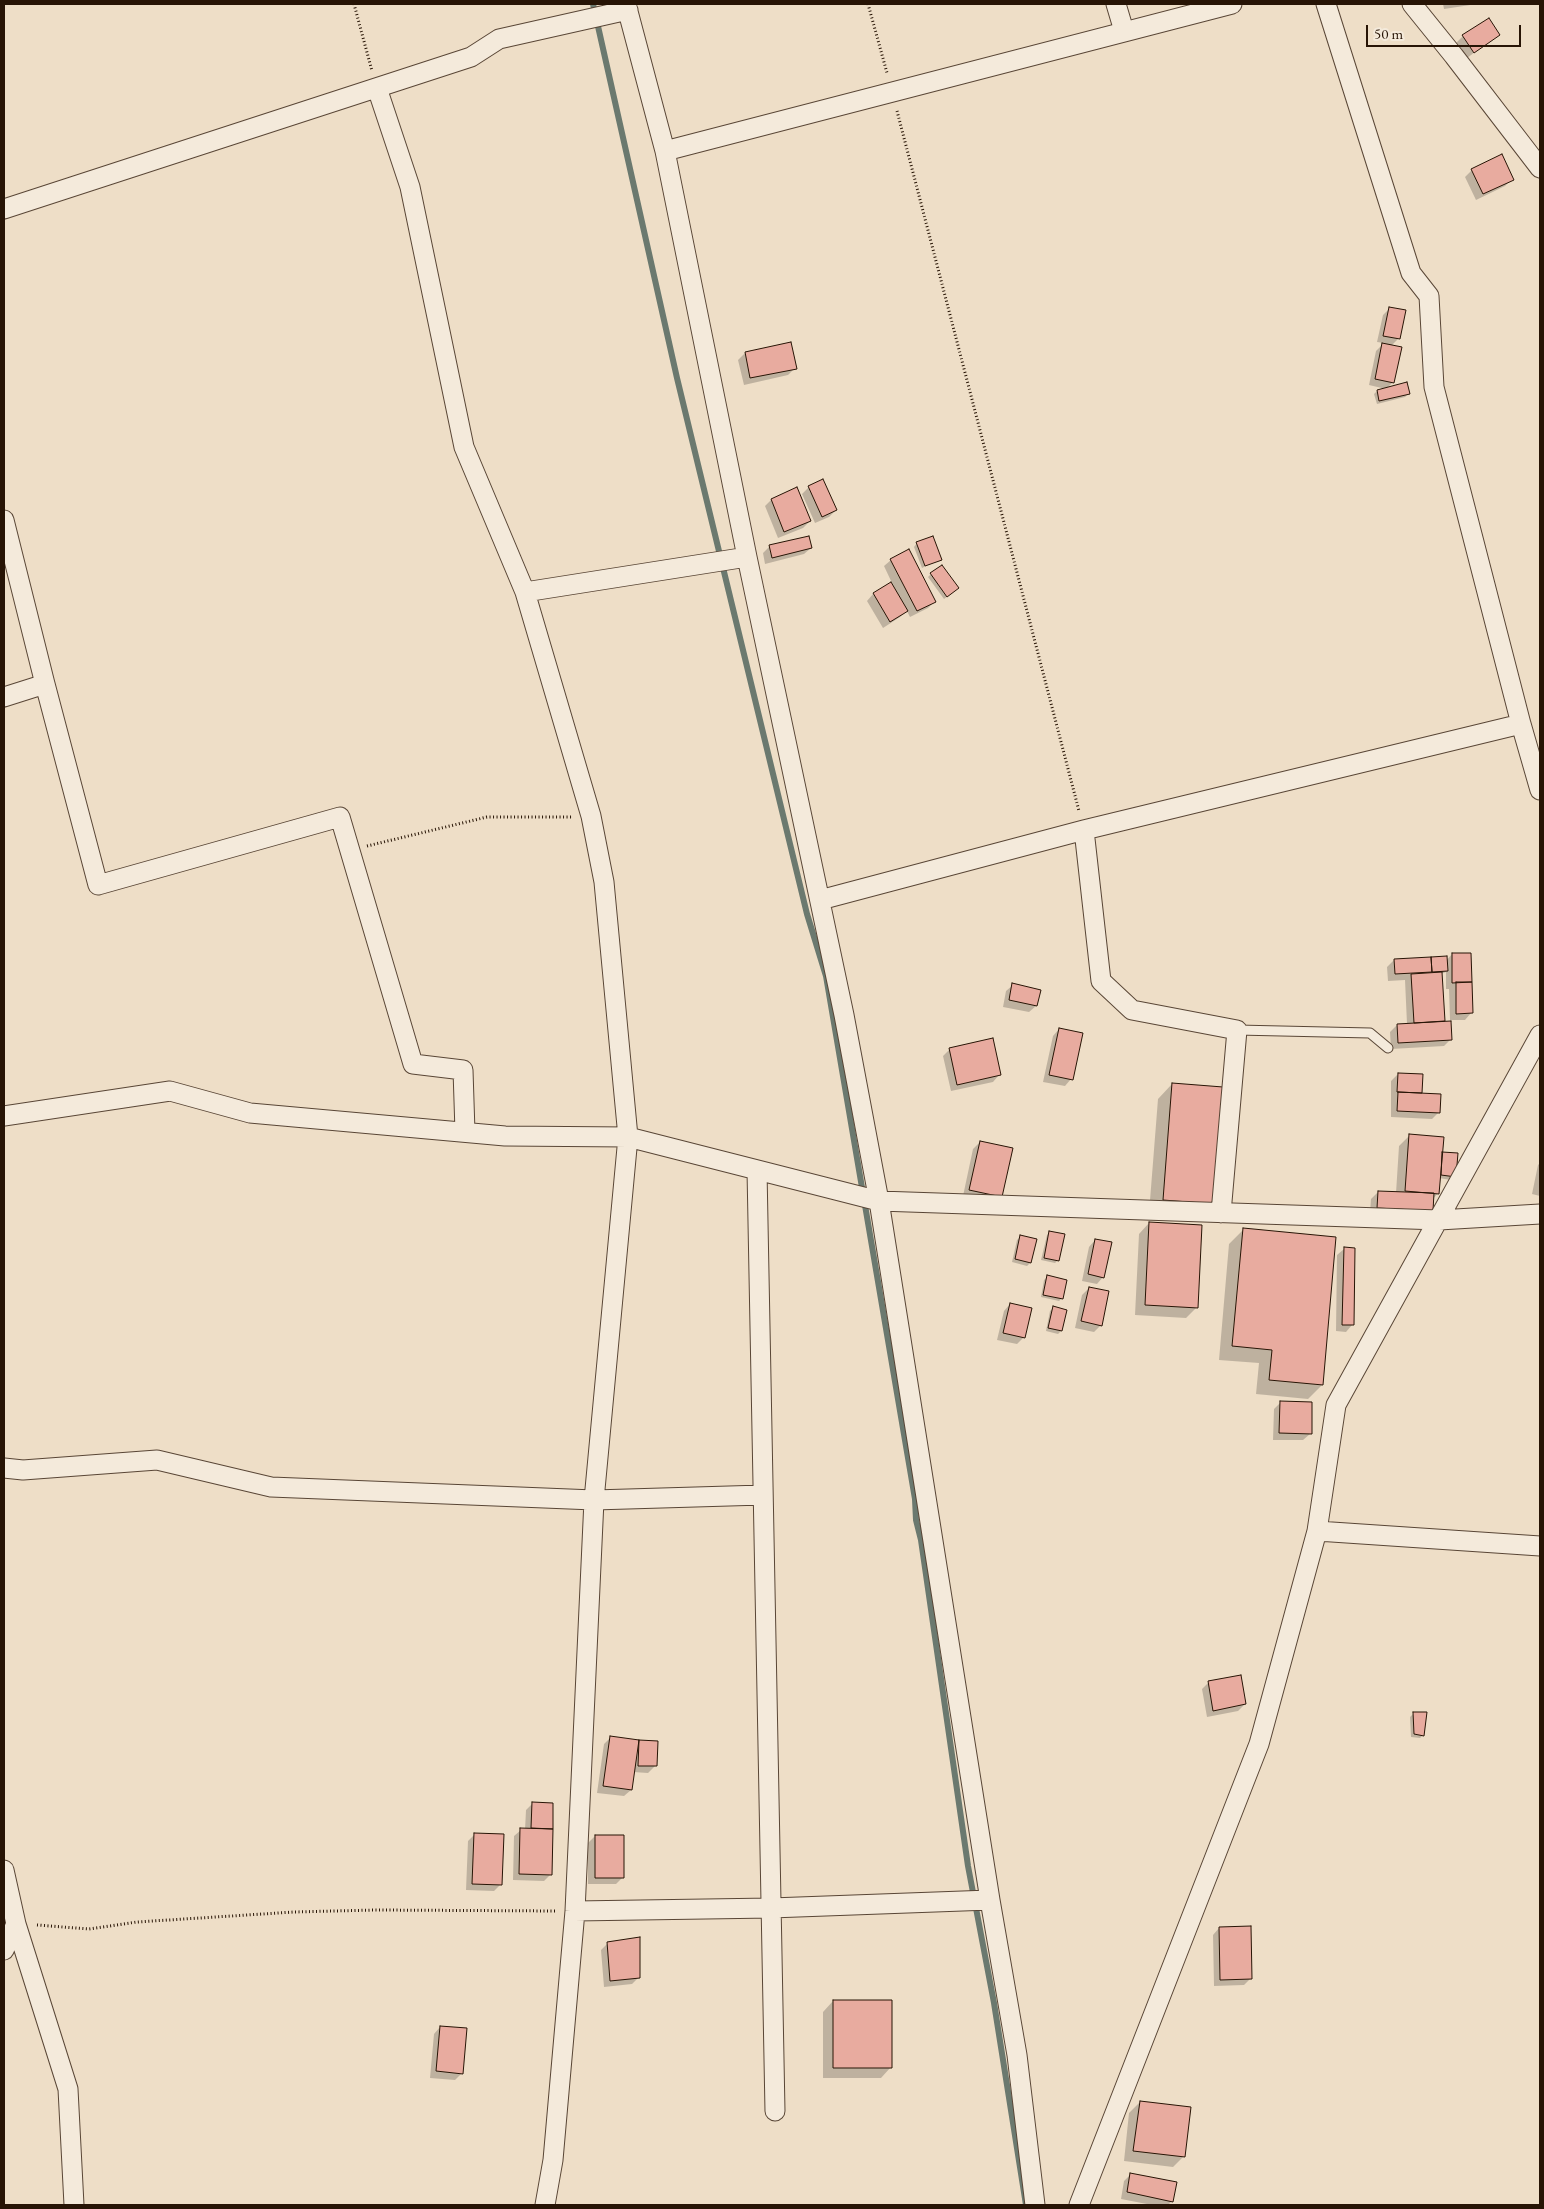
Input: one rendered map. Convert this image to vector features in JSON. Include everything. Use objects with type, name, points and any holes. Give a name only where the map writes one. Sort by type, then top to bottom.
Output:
[{"type":"street","points":[[1116,4],[1124,31]]},
{"type":"street","points":[[665,151],[1232,4]]},
{"type":"street","points":[[1326,4],[1412,273],[1429,296],[1434,387],[1521,724],[1540,790]]},
{"type":"street","points":[[1412,4],[1540,168]]},
{"type":"street","points":[[4,208],[471,57],[499,39],[627,7],[665,151],[820,900],[879,1201],[990,1900],[1017,2055],[1035,2205]]},
{"type":"street","points":[[376,88],[410,187],[464,448],[525,592],[591,816],[604,882],[628,1137],[594,1500],[575,1911],[553,2160],[545,2205]]},
{"type":"street","points":[[4,520],[98,886],[340,817],[413,1064],[463,1070],[464,1132]]},
{"type":"street","points":[[525,592],[748,557]]},
{"type":"street","points":[[4,697],[45,684]]},
{"type":"street","points":[[820,900],[1084,830],[1521,724]]},
{"type":"street","points":[[1084,830],[1101,981],[1132,1010],[1237,1030],[1221,1213]]},
{"type":"street","points":[[1079,2205],[1259,1744],[1317,1531],[1336,1405],[1540,1035]]},
{"type":"street","points":[[4,1116],[170,1091],[250,1113],[505,1136],[628,1137],[879,1201],[1439,1220],[1540,1214]]},
{"type":"street","points":[[757,1170],[774,2111]]},
{"type":"street","points":[[4,1468],[23,1470],[157,1460],[271,1487],[594,1500],[763,1495]]},
{"type":"street","points":[[1317,1531],[1540,1546]]},
{"type":"street","points":[[4,1870],[16,1924],[68,2089],[74,2205]]},
{"type":"street","points":[[575,1911],[771,1908],[990,1900]]},
{"type":"street","points":[[4,1950],[16,1924]]},
{"type":"lane","points":[[1237,1030],[1370,1034],[1388,1048]]},
{"type":"path","points":[[354,4],[376,88]]},
{"type":"path","points":[[868,4],[1084,830]]},
{"type":"path","points":[[350,850],[487,817],[591,816]]},
{"type":"path","points":[[16,1924],[89,1929],[137,1922],[294,1912],[374,1910],[575,1911]]},
{"type":"building","points":[[1489,18],[1500,35],[1474,53],[1462,35]]},
{"type":"building","points":[[1502,154],[1514,180],[1483,194],[1471,169]]},
{"type":"building","points":[[1389,307],[1406,310],[1400,339],[1383,336]]},
{"type":"building","points":[[791,342],[797,369],[750,378],[745,352]]},
{"type":"building","points":[[1382,343],[1402,347],[1394,383],[1375,379]]},
{"type":"building","points":[[1407,382],[1410,394],[1379,401],[1377,390]]},
{"type":"building","points":[[823,479],[837,510],[822,517],[808,486]]},
{"type":"building","points":[[797,487],[811,521],[784,532],[771,499]]},
{"type":"building","points":[[809,536],[812,548],[772,558],[769,545]]},
{"type":"building","points":[[933,536],[942,560],[925,566],[916,542]]},
{"type":"building","points":[[909,549],[936,602],[917,611],[890,559]]},
{"type":"building","points":[[942,565],[959,588],[947,597],[930,573]]},
{"type":"building","points":[[891,582],[908,611],[890,622],[873,593]]},
{"type":"building","points":[[1452,953],[1471,953],[1472,982],[1452,983]]},
{"type":"building","points":[[1447,956],[1448,971],[1432,972],[1431,957]]},
{"type":"building","points":[[1431,957],[1432,972],[1395,974],[1394,959]]},
{"type":"building","points":[[1442,972],[1445,1021],[1414,1023],[1411,974]]},
{"type":"building","points":[[1456,982],[1472,982],[1473,1013],[1456,1014]]},
{"type":"building","points":[[1012,983],[1041,990],[1037,1006],[1009,1000]]},
{"type":"building","points":[[1451,1021],[1452,1040],[1398,1043],[1397,1024]]},
{"type":"building","points":[[1059,1028],[1083,1033],[1073,1080],[1049,1075]]},
{"type":"building","points":[[993,1038],[1001,1075],[957,1085],[949,1048]]},
{"type":"building","points":[[1398,1073],[1423,1074],[1422,1093],[1397,1092]]},
{"type":"building","points":[[1172,1083],[1223,1087],[1214,1204],[1163,1200]]},
{"type":"building","points":[[1398,1092],[1441,1094],[1440,1113],[1397,1111]]},
{"type":"building","points":[[1409,1134],[1444,1137],[1439,1194],[1405,1191]]},
{"type":"building","points":[[980,1141],[1013,1148],[1002,1197],[969,1190]]},
{"type":"building","points":[[1442,1152],[1458,1153],[1456,1177],[1441,1175]]},
{"type":"building","points":[[1378,1191],[1434,1193],[1433,1211],[1377,1208]]},
{"type":"building","points":[[1149,1222],[1202,1225],[1198,1308],[1145,1305]]},
{"type":"building","points":[[1243,1228],[1336,1237],[1323,1385],[1269,1380],[1272,1350],[1232,1346]]},
{"type":"building","points":[[1049,1231],[1065,1234],[1059,1261],[1044,1258]]},
{"type":"building","points":[[1020,1235],[1037,1239],[1031,1263],[1015,1259]]},
{"type":"building","points":[[1095,1239],[1112,1242],[1104,1278],[1088,1274]]},
{"type":"building","points":[[1344,1247],[1355,1248],[1354,1325],[1342,1325]]},
{"type":"building","points":[[1047,1275],[1067,1280],[1063,1299],[1043,1295]]},
{"type":"building","points":[[1089,1287],[1109,1291],[1102,1326],[1081,1321]]},
{"type":"building","points":[[1010,1303],[1032,1308],[1025,1338],[1003,1333]]},
{"type":"building","points":[[1053,1306],[1067,1310],[1062,1331],[1048,1328]]},
{"type":"building","points":[[1280,1401],[1312,1402],[1312,1434],[1279,1433]]},
{"type":"building","points":[[1241,1675],[1246,1704],[1213,1711],[1208,1681]]},
{"type":"building","points":[[1413,1712],[1427,1712],[1424,1736],[1414,1734]]},
{"type":"building","points":[[610,1736],[639,1740],[632,1790],[603,1786]]},
{"type":"building","points":[[639,1740],[658,1741],[657,1766],[638,1766]]},
{"type":"building","points":[[532,1802],[553,1803],[553,1829],[531,1828]]},
{"type":"building","points":[[520,1828],[553,1829],[552,1875],[519,1874]]},
{"type":"building","points":[[474,1833],[504,1834],[502,1885],[472,1884]]},
{"type":"building","points":[[595,1835],[624,1835],[624,1878],[595,1878]]},
{"type":"building","points":[[1251,1926],[1252,1979],[1220,1980],[1219,1927]]},
{"type":"building","points":[[640,1937],[640,1978],[610,1981],[607,1942]]},
{"type":"building","points":[[833,2000],[892,2000],[892,2068],[833,2068]]},
{"type":"building","points":[[440,2026],[467,2028],[463,2074],[436,2071]]},
{"type":"building","points":[[1140,2101],[1191,2107],[1185,2157],[1133,2151]]},
{"type":"building","points":[[1130,2173],[1177,2182],[1173,2202],[1127,2192]]},
{"type":"waterway","points":[[593,4],[677,378],[807,914],[826,976],[915,1499],[916,1520],[921,1540],[968,1866],[994,2003],[1026,2205]]}]
